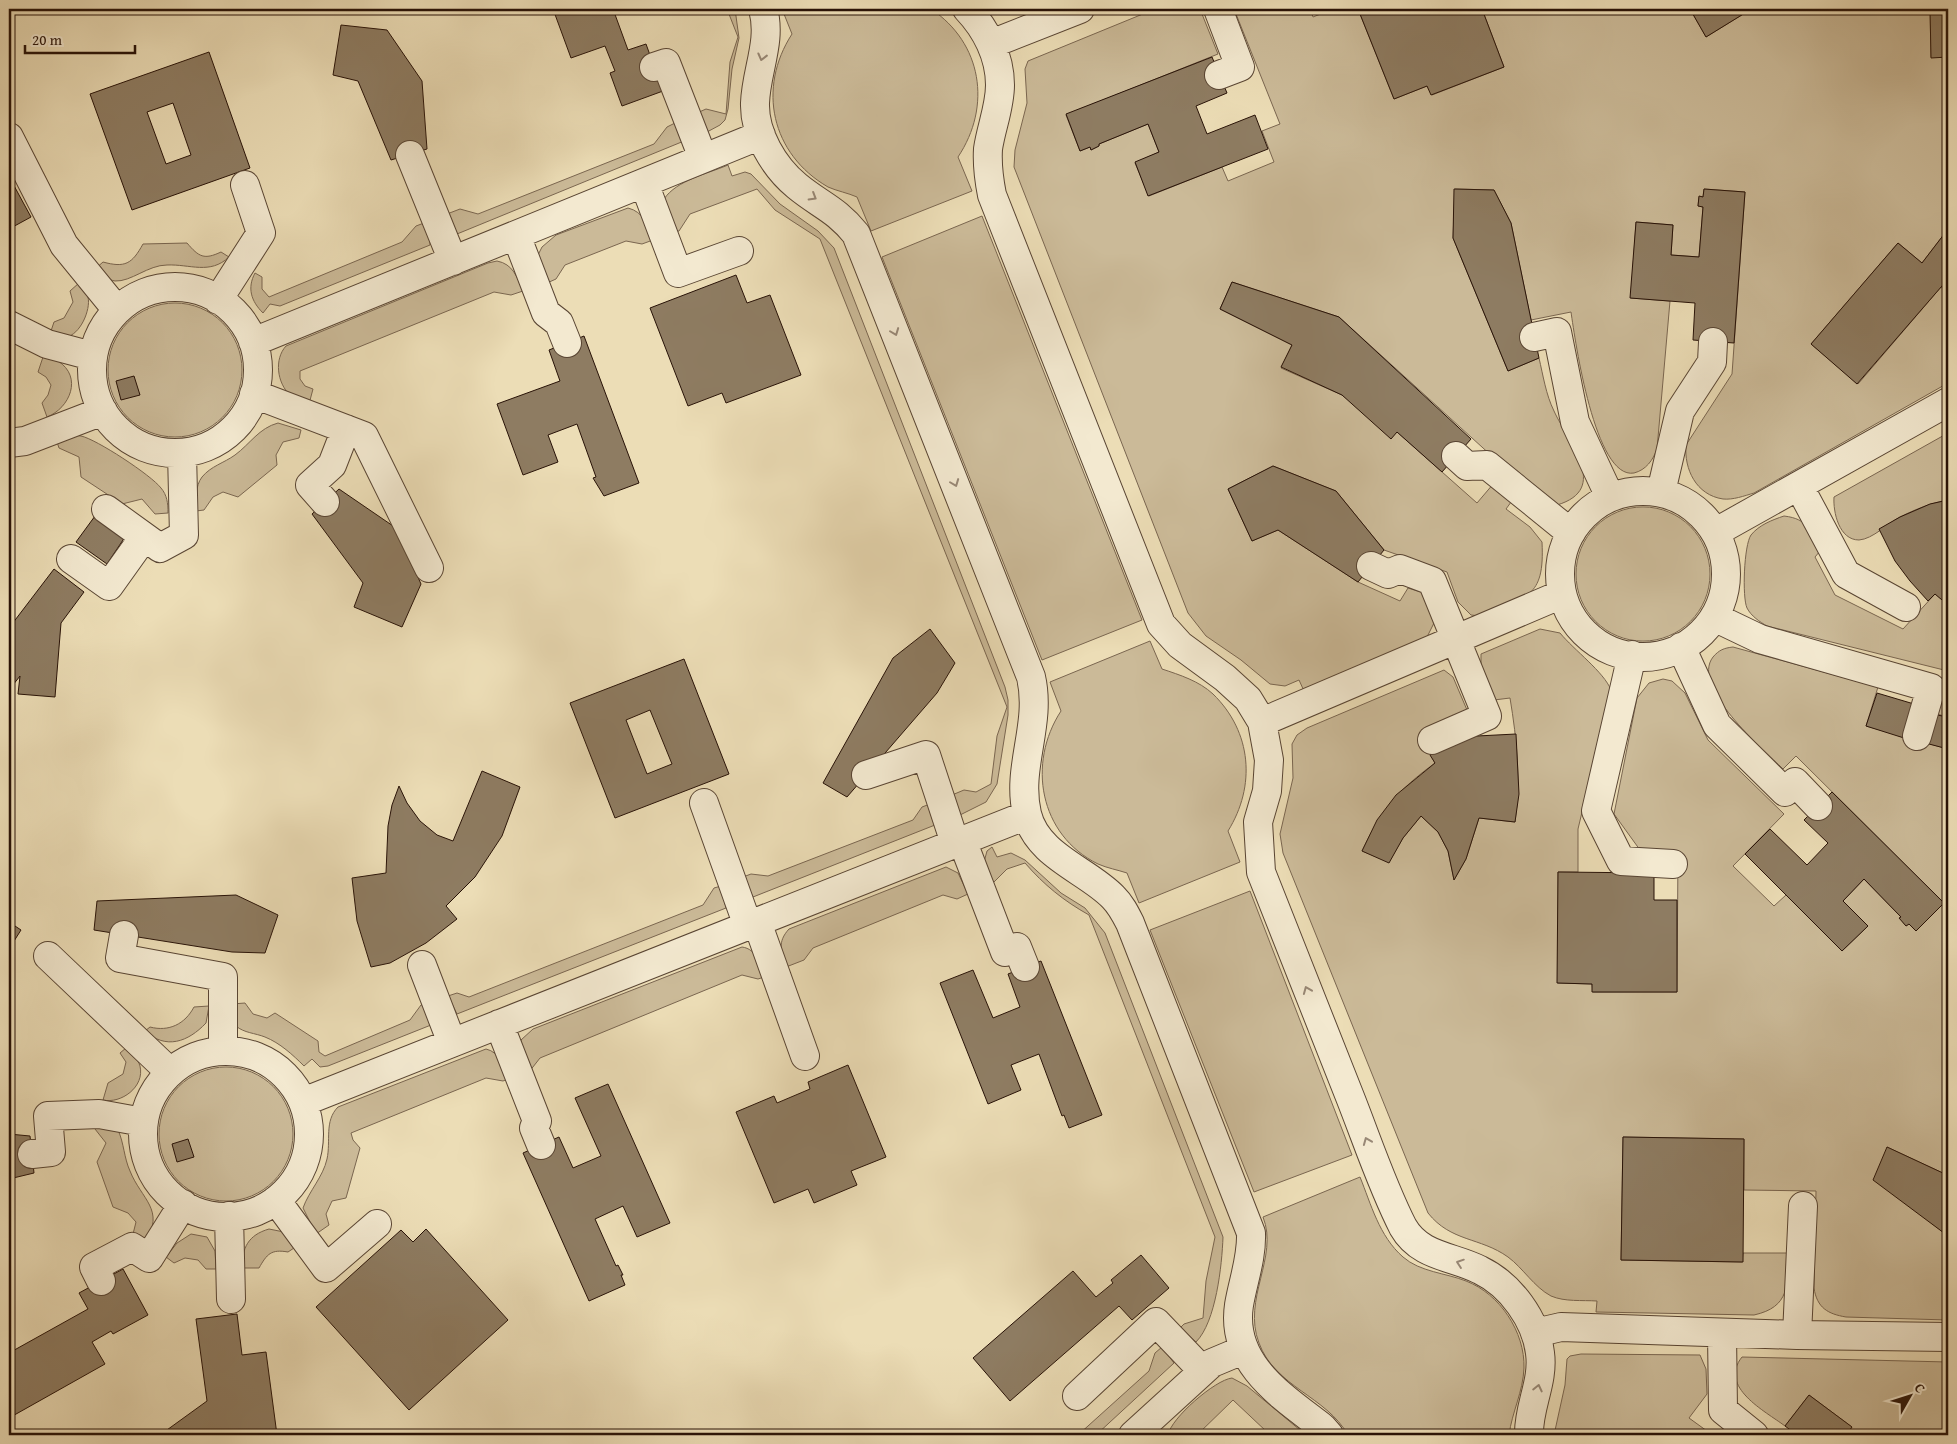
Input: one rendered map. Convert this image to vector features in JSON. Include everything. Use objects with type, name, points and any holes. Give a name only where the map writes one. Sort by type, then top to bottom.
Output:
[{"type":"street","points":[[763,9],[766,20],[766,41],[758,74],[755,105],[761,135],[774,161],[796,185],[834,211],[856,234],[1020,650],[1036,696],[1035,718],[1024,782],[1027,815],[1040,838],[1052,851],[1064,863],[1113,896],[1130,922],[1251,1233],[1250,1256],[1238,1313],[1243,1350],[1253,1367],[1269,1386],[1322,1427],[1329,1435]]},
{"type":"street","points":[[967,9],[984,29],[991,44],[1000,84],[988,149],[988,172],[992,195],[1161,624],[1180,645],[1225,678],[1248,699],[1262,722],[1269,760],[1267,791],[1258,822],[1261,872],[1374,1158],[1404,1228],[1416,1243],[1431,1253],[1480,1270],[1493,1278],[1505,1288],[1523,1309],[1535,1332],[1540,1354],[1540,1381],[1529,1435]]},
{"type":"street","points":[[991,44],[1080,9]]},
{"type":"street","points":[[1218,9],[1240,67],[1219,75]]},
{"type":"street","points":[[654,67],[666,62],[703,158]]},
{"type":"street","points":[[253,342],[761,135]]},
{"type":"street","points":[[13,154],[29,195],[64,245],[117,310]]},
{"type":"street","points":[[410,154],[453,261]]},
{"type":"street","points":[[644,182],[678,273],[739,251]]},
{"type":"street","points":[[218,300],[261,233],[245,185]]},
{"type":"street","points":[[516,235],[546,313],[559,323],[567,343]]},
{"type":"street","points":[[168,287],[190,288],[218,300],[228,306],[243,323],[253,342],[258,363],[254,394],[250,406],[239,424],[222,438],[203,449],[182,453],[160,452],[139,446],[121,434],[103,411],[96,398],[92,377],[92,356],[99,335],[117,310],[127,301],[146,292],[168,287]]},
{"type":"street","points":[[9,325],[47,344],[92,356]]},
{"type":"street","points":[[1534,337],[1557,332],[1575,422],[1610,497]]},
{"type":"street","points":[[1661,492],[1680,411],[1712,362],[1713,342]]},
{"type":"street","points":[[254,394],[364,436],[429,568]]},
{"type":"street","points":[[1716,532],[1948,402]]},
{"type":"street","points":[[9,443],[24,441],[103,411]]},
{"type":"street","points":[[325,502],[310,485],[332,465],[346,429]]},
{"type":"street","points":[[106,509],[160,548],[184,534],[182,453]]},
{"type":"street","points":[[1456,456],[1467,466],[1487,465],[1571,533]]},
{"type":"street","points":[[1799,486],[1846,574],[1906,607]]},
{"type":"street","points":[[1639,490],[1661,492],[1681,499],[1699,512],[1716,532],[1723,548],[1727,570],[1725,591],[1714,617],[1705,630],[1669,653],[1648,657],[1605,648],[1587,636],[1573,619],[1562,594],[1560,578],[1562,556],[1571,533],[1581,518],[1598,503],[1610,497],[1639,490]]},
{"type":"street","points":[[71,559],[109,586],[122,555],[144,537]]},
{"type":"street","points":[[1371,566],[1388,574],[1400,568],[1432,581],[1487,716],[1432,740]]},
{"type":"street","points":[[1262,722],[1562,594]]},
{"type":"street","points":[[1714,617],[1760,639],[1898,689],[1931,688],[1917,736]]},
{"type":"street","points":[[1681,647],[1717,725],[1785,792],[1795,782],[1818,806]]},
{"type":"street","points":[[1632,655],[1596,811],[1621,861],[1673,864]]},
{"type":"street","points":[[866,775],[926,756],[959,842],[1005,952],[1017,947],[1025,967]]},
{"type":"street","points":[[704,803],[805,1056]]},
{"type":"street","points":[[303,1102],[1027,815]]},
{"type":"street","points":[[124,935],[120,958],[223,977],[223,1051]]},
{"type":"street","points":[[48,956],[170,1072]]},
{"type":"street","points":[[422,965],[452,1043]]},
{"type":"street","points":[[499,1024],[537,1121],[534,1128],[541,1145]]},
{"type":"street","points":[[223,1051],[237,1051],[258,1057],[277,1068],[292,1083],[303,1102],[309,1123],[309,1145],[303,1166],[292,1185],[276,1200],[258,1211],[229,1216],[215,1216],[194,1210],[175,1200],[160,1184],[149,1165],[143,1144],[143,1122],[149,1101],[160,1082],[170,1072],[194,1056],[223,1051]]},
{"type":"street","points":[[32,1154],[51,1152],[48,1116],[99,1114],[143,1122]]},
{"type":"street","points":[[276,1200],[326,1268],[377,1224]]},
{"type":"street","points":[[101,1281],[94,1267],[132,1247],[149,1258],[183,1204]]},
{"type":"street","points":[[1797,1335],[1803,1206]]},
{"type":"street","points":[[229,1216],[231,1300]]},
{"type":"street","points":[[1077,1396],[1153,1313],[1202,1371]]},
{"type":"street","points":[[1535,1332],[1570,1327],[1797,1335],[1948,1337]]},
{"type":"street","points":[[1722,1333],[1720,1374],[1723,1410],[1754,1435]]},
{"type":"street","points":[[1140,1433],[1202,1371],[1218,1360],[1243,1350]]},
{"type":"shaded area","points":[[727,9],[735,9],[739,38],[732,69],[728,109],[725,120],[707,132],[697,113],[706,109],[726,114],[730,62],[738,37]]},
{"type":"shaded area","points":[[782,9],[931,9],[948,23],[962,39],[971,57],[976,77],[978,97],[975,117],[969,137],[958,157],[972,191],[871,231],[857,197],[828,187],[809,173],[793,157],[782,138],[776,118],[773,97],[775,76],[781,55],[792,34]]},
{"type":"shaded area","points":[[1155,9],[1200,9],[1218,54],[1066,115],[1080,151],[1090,147],[1091,150],[1099,146],[1099,144],[1148,124],[1159,152],[1135,163],[1149,196],[1222,167],[1228,181],[1274,162],[1262,131],[1280,124],[1234,9],[1310,9],[1313,17],[1333,9],[1358,9],[1394,99],[1427,86],[1432,95],[1504,67],[1482,9],[1690,9],[1706,37],[1745,13],[1746,9],[1930,9],[1931,57],[1948,57],[1948,229],[1922,263],[1898,243],[1811,344],[1858,384],[1941,287],[1948,293],[1948,383],[1754,493],[1738,498],[1723,499],[1714,497],[1706,492],[1694,480],[1690,472],[1687,463],[1686,445],[1732,374],[1745,192],[1704,189],[1703,197],[1699,197],[1698,206],[1703,207],[1699,257],[1671,255],[1673,225],[1636,222],[1631,298],[1670,301],[1657,449],[1651,461],[1642,470],[1634,473],[1620,469],[1608,455],[1589,406],[1571,312],[1531,320],[1511,223],[1494,190],[1455,189],[1453,238],[1508,371],[1539,358],[1551,405],[1581,464],[1583,476],[1581,488],[1573,498],[1557,505],[1538,498],[1339,317],[1232,282],[1220,309],[1292,345],[1281,368],[1342,395],[1397,432],[1477,503],[1494,483],[1514,498],[1506,509],[1530,527],[1542,542],[1542,561],[1536,586],[1521,599],[1510,604],[1480,616],[1471,615],[1458,602],[1447,572],[1384,550],[1336,491],[1273,466],[1228,489],[1252,541],[1278,530],[1358,582],[1400,601],[1408,588],[1424,593],[1435,621],[1427,637],[1304,691],[1299,680],[1285,686],[1270,684],[1241,660],[1206,636],[1188,613],[1014,167],[1015,150],[1027,103],[1025,69],[1028,61]]},
{"type":"shaded area","points":[[679,121],[684,141],[457,234],[447,214],[460,209],[478,214],[654,144],[667,127]]},
{"type":"shaded area","points":[[728,165],[732,176],[745,172],[751,174],[780,204],[818,231],[834,248],[1005,687],[1008,700],[1008,715],[997,784],[986,802],[960,815],[952,795],[964,790],[976,792],[991,784],[997,736],[1007,707],[820,239],[775,210],[757,189],[690,214],[679,231],[671,233],[664,199],[684,182]]},
{"type":"shaded area","points":[[628,208],[641,216],[647,224],[653,240],[642,244],[626,241],[565,265],[556,279],[547,283],[538,255],[542,247],[556,235]]},
{"type":"shaded area","points":[[982,216],[1142,620],[1042,660],[882,257]]},
{"type":"shaded area","points":[[424,223],[430,237],[430,245],[280,306],[270,304],[263,313],[253,299],[251,284],[255,273],[262,277],[262,289],[269,297],[402,242],[416,226]]},
{"type":"shaded area","points":[[187,243],[202,256],[210,256],[221,252],[229,257],[215,266],[160,266],[121,281],[110,279],[95,269],[103,262],[117,265],[127,263],[135,256],[143,244]]},
{"type":"shaded area","points":[[497,261],[511,268],[523,291],[511,295],[494,292],[300,371],[300,379],[305,386],[313,389],[309,404],[290,395],[282,384],[279,364],[282,351],[286,346],[488,263]]},
{"type":"shaded area","points":[[79,283],[88,297],[88,308],[80,327],[76,332],[66,337],[50,334],[54,322],[64,318],[73,302],[70,291]]},
{"type":"shaded area","points":[[175,303],[201,308],[212,314],[222,323],[231,333],[237,344],[242,370],[237,396],[231,407],[222,417],[212,426],[201,432],[175,437],[149,432],[138,426],[128,417],[119,407],[113,396],[108,370],[113,344],[119,333],[128,323],[138,314],[149,308]]},
{"type":"shaded area","points":[[43,357],[58,361],[66,368],[72,383],[67,400],[62,407],[47,417],[42,403],[48,395],[51,385],[46,377],[38,372]]},
{"type":"shaded area","points":[[278,423],[301,430],[299,438],[283,442],[276,455],[277,465],[238,497],[223,492],[213,497],[204,510],[196,511],[197,489],[202,477],[213,467],[235,455],[265,429]]},
{"type":"shaded area","points":[[1948,433],[1948,500],[1906,514],[1864,539],[1852,539],[1842,530],[1836,517],[1834,497]]},
{"type":"shaded area","points":[[65,435],[88,439],[110,450],[146,475],[165,493],[168,513],[155,514],[142,499],[122,504],[81,477],[79,457],[59,448],[56,439]]},
{"type":"shaded area","points":[[1643,507],[1669,512],[1680,518],[1690,527],[1699,537],[1705,548],[1710,574],[1705,600],[1699,611],[1690,621],[1680,630],[1669,636],[1643,641],[1617,636],[1606,630],[1596,621],[1587,611],[1581,600],[1576,574],[1581,548],[1587,537],[1596,527],[1606,518],[1617,512]]},
{"type":"shaded area","points":[[1784,516],[1799,520],[1808,527],[1820,551],[1815,557],[1835,595],[1903,629],[1935,594],[1948,605],[1948,671],[1767,626],[1753,616],[1745,602],[1745,560],[1749,541],[1751,535],[1758,528]]},
{"type":"shaded area","points":[[1540,629],[1560,633],[1602,676],[1611,690],[1578,829],[1578,872],[1558,872],[1558,983],[1592,984],[1593,992],[1677,992],[1678,851],[1640,850],[1614,814],[1637,698],[1649,683],[1663,679],[1672,681],[1685,693],[1708,740],[1784,814],[1733,866],[1774,906],[1786,895],[1842,951],[1868,926],[1843,901],[1864,879],[1901,917],[1906,926],[1909,924],[1916,931],[1944,903],[1796,756],[1783,769],[1746,733],[1732,717],[1711,684],[1709,670],[1713,657],[1722,650],[1733,647],[1878,687],[1866,726],[1948,749],[1948,1167],[1945,1174],[1887,1147],[1925,1218],[1948,1236],[1948,1320],[1846,1317],[1824,1309],[1815,1295],[1814,1288],[1816,1191],[1744,1190],[1744,1139],[1623,1137],[1621,1260],[1742,1262],[1743,1253],[1788,1253],[1788,1275],[1785,1293],[1774,1306],[1754,1315],[1596,1312],[1597,1301],[1568,1300],[1551,1296],[1539,1288],[1508,1257],[1446,1229],[1428,1213],[1283,853],[1280,834],[1293,778],[1292,744],[1297,735],[1307,728],[1444,670],[1453,677],[1467,710],[1419,735],[1435,763],[1411,782],[1392,801],[1369,836],[1362,851],[1389,862],[1403,838],[1421,816],[1438,832],[1448,851],[1454,880],[1466,859],[1479,818],[1515,822],[1517,807],[1517,760],[1510,698],[1494,700],[1481,666],[1481,654]]},
{"type":"shaded area","points":[[1150,641],[1162,669],[1202,685],[1226,709],[1236,725],[1242,742],[1246,760],[1246,778],[1237,814],[1228,831],[1240,862],[1139,903],[1127,873],[1098,864],[1078,851],[1063,835],[1051,817],[1042,775],[1044,753],[1050,731],[1061,711],[1050,682]]},
{"type":"shaded area","points":[[1948,674],[1948,717],[1937,714]]},
{"type":"shaded area","points":[[930,804],[935,825],[753,897],[743,877],[751,874],[768,876],[913,820],[922,807]]},
{"type":"shaded area","points":[[992,847],[997,857],[1011,853],[1025,860],[1061,893],[1085,908],[1105,933],[1223,1237],[1217,1292],[1209,1321],[1196,1342],[1180,1328],[1184,1324],[1203,1318],[1206,1281],[1215,1237],[1089,915],[1055,892],[1025,863],[1007,869],[991,885],[984,862],[987,851]]},
{"type":"shaded area","points":[[946,867],[958,873],[968,894],[957,899],[943,895],[813,948],[804,960],[786,967],[781,943],[789,929]]},
{"type":"shaded area","points":[[721,886],[726,908],[457,1014],[448,996],[457,993],[469,997],[703,905],[714,888]]},
{"type":"shaded area","points":[[1250,891],[1352,1155],[1254,1192],[1150,930]]},
{"type":"shaded area","points":[[742,947],[747,948],[754,954],[764,977],[758,979],[742,975],[540,1058],[529,1072],[520,1046],[521,1040],[533,1029]]},
{"type":"shaded area","points":[[245,1003],[253,1014],[267,1018],[275,1013],[318,1041],[319,1052],[325,1056],[410,1020],[421,1005],[425,1004],[431,1025],[328,1066],[320,1067],[312,1059],[304,1066],[276,1043],[236,1026],[232,1004]]},
{"type":"shaded area","points":[[209,1006],[206,1023],[199,1030],[184,1039],[169,1042],[153,1037],[145,1031],[150,1027],[164,1028],[176,1025],[186,1018],[194,1007]]},
{"type":"shaded area","points":[[126,1048],[139,1063],[141,1074],[139,1081],[124,1097],[110,1101],[103,1100],[108,1083],[123,1074],[126,1062],[120,1053]]},
{"type":"shaded area","points":[[486,1049],[495,1053],[498,1057],[508,1079],[503,1081],[486,1078],[351,1133],[353,1140],[360,1148],[346,1198],[332,1201],[326,1214],[329,1225],[316,1234],[303,1208],[325,1166],[328,1152],[329,1125],[338,1107]]},
{"type":"shaded area","points":[[226,1067],[252,1072],[263,1078],[273,1087],[282,1097],[288,1108],[293,1134],[288,1160],[282,1171],[273,1181],[263,1190],[252,1196],[226,1201],[200,1196],[189,1190],[179,1181],[170,1171],[164,1160],[159,1134],[164,1108],[170,1097],[179,1087],[189,1078],[200,1072]]},
{"type":"shaded area","points":[[97,1120],[118,1130],[130,1171],[150,1205],[153,1221],[151,1231],[145,1242],[133,1234],[136,1222],[128,1213],[113,1207],[97,1162],[106,1143],[95,1129]]},
{"type":"shaded area","points":[[1360,1177],[1382,1230],[1403,1257],[1417,1266],[1458,1278],[1478,1287],[1500,1305],[1515,1328],[1523,1354],[1524,1368],[1522,1385],[1509,1435],[1348,1435],[1327,1410],[1288,1381],[1267,1358],[1259,1343],[1255,1327],[1257,1294],[1267,1247],[1267,1232],[1263,1217]]},
{"type":"shaded area","points":[[269,1229],[284,1232],[297,1246],[288,1252],[273,1252],[259,1268],[242,1268],[243,1254],[248,1243],[256,1235]]},
{"type":"shaded area","points":[[191,1234],[207,1237],[215,1251],[216,1269],[206,1269],[198,1260],[185,1258],[174,1263],[166,1257],[177,1243]]},
{"type":"shaded area","points":[[1162,1347],[1174,1363],[1096,1435],[1078,1435],[1149,1371],[1155,1353]]},
{"type":"shaded area","points":[[1581,1354],[1700,1355],[1706,1369],[1707,1394],[1689,1418],[1707,1431],[1704,1435],[1554,1435],[1565,1385],[1567,1359],[1570,1356]]},
{"type":"shaded area","points":[[1742,1357],[1948,1362],[1948,1435],[1846,1435],[1852,1427],[1809,1395],[1785,1426],[1756,1405],[1740,1388],[1736,1378],[1736,1368]]},
{"type":"shaded area","points":[[1232,1378],[1247,1386],[1306,1435],[1273,1435],[1267,1432],[1233,1400],[1197,1435],[1168,1435],[1177,1419],[1205,1392],[1224,1380]]},
{"type":"building","points":[[553,9],[613,9],[628,50],[646,44],[663,91],[622,106],[610,73],[615,71],[605,46],[571,58]]},
{"type":"building","points":[[1358,9],[1482,9],[1504,67],[1431,95],[1427,86],[1394,99]]},
{"type":"building","points":[[1690,9],[1746,9],[1745,13],[1706,37]]},
{"type":"building","points":[[1930,9],[1948,9],[1948,57],[1931,58]]},
{"type":"building","points":[[341,25],[387,30],[422,81],[427,149],[391,160],[358,81],[333,75]]},
{"type":"building","points":[[209,52],[250,168],[132,210],[90,94]],"holes":[[[173,103],[191,155],[166,164],[147,112]]]},
{"type":"building","points":[[1212,57],[1227,93],[1196,106],[1207,134],[1255,115],[1268,149],[1148,196],[1135,162],[1159,152],[1148,124],[1099,144],[1099,146],[1091,150],[1090,147],[1080,151],[1066,114]]},
{"type":"building","points":[[12,182],[31,217],[9,229],[9,184]]},
{"type":"building","points":[[1454,189],[1494,190],[1511,223],[1539,358],[1508,371],[1453,238]]},
{"type":"building","points":[[1704,189],[1745,192],[1734,343],[1693,340],[1695,303],[1630,298],[1636,222],[1673,225],[1671,255],[1699,257],[1703,207],[1698,206],[1699,196],[1703,197]]},
{"type":"building","points":[[1948,229],[1948,279],[1857,384],[1811,344],[1898,243],[1922,263]]},
{"type":"building","points":[[736,275],[747,303],[770,295],[801,375],[726,403],[722,393],[688,406],[650,308]]},
{"type":"building","points":[[1232,282],[1339,317],[1471,439],[1442,472],[1397,432],[1391,439],[1342,395],[1281,367],[1292,345],[1220,309]]},
{"type":"building","points":[[584,336],[639,483],[604,496],[593,478],[596,477],[577,424],[548,435],[558,462],[523,475],[497,404],[560,381],[549,350]]},
{"type":"building","points":[[134,376],[140,395],[121,400],[116,381]]},
{"type":"building","points":[[1273,466],[1336,491],[1384,550],[1358,582],[1278,530],[1252,541],[1228,489]]},
{"type":"building","points":[[339,489],[396,528],[421,584],[402,627],[354,607],[363,583],[312,514]]},
{"type":"building","points":[[1948,500],[1948,605],[1935,594],[1928,601],[1895,561],[1879,529],[1900,517],[1930,504]]},
{"type":"building","points":[[95,516],[125,537],[107,564],[76,542]]},
{"type":"building","points":[[54,569],[84,592],[61,623],[55,697],[18,694],[20,676],[9,690],[9,628]]},
{"type":"building","points":[[930,629],[955,663],[937,693],[847,797],[823,783],[893,658]]},
{"type":"building","points":[[684,659],[729,774],[615,818],[570,703]],"holes":[[[650,710],[672,764],[647,774],[626,720]]]},
{"type":"building","points":[[1877,693],[1914,704],[1904,738],[1866,726]]},
{"type":"building","points":[[1937,715],[1948,717],[1948,749],[1929,744]]},
{"type":"building","points":[[1516,734],[1519,794],[1515,822],[1479,818],[1466,859],[1454,880],[1448,851],[1438,832],[1421,816],[1403,838],[1389,863],[1362,851],[1377,820],[1396,795],[1435,763],[1430,755],[1447,745],[1477,736]]},
{"type":"building","points":[[482,771],[520,787],[502,836],[475,877],[446,906],[457,919],[426,943],[390,963],[371,967],[357,921],[352,878],[386,873],[388,826],[392,805],[399,786],[407,803],[420,821],[437,835],[453,841]]},
{"type":"building","points":[[1832,792],[1944,903],[1916,931],[1909,924],[1906,926],[1899,918],[1901,917],[1864,879],[1843,901],[1868,926],[1842,951],[1745,854],[1770,829],[1807,865],[1828,843],[1804,820]]},
{"type":"building","points":[[1558,872],[1654,873],[1654,900],[1677,900],[1677,992],[1592,992],[1592,984],[1557,983]]},
{"type":"building","points":[[236,895],[278,915],[265,953],[232,952],[94,930],[97,901]]},
{"type":"building","points":[[9,922],[21,930],[9,949]]},
{"type":"building","points":[[1041,961],[1102,1115],[1069,1128],[1064,1115],[1062,1116],[1039,1054],[1011,1065],[1021,1090],[988,1104],[940,983],[973,970],[993,1018],[1020,1007],[1008,974]]},
{"type":"building","points":[[848,1065],[886,1157],[851,1171],[857,1185],[814,1203],[808,1189],[774,1203],[736,1112],[774,1096],[777,1103],[810,1089],[808,1082]]},
{"type":"building","points":[[608,1084],[670,1223],[637,1237],[623,1206],[595,1219],[616,1266],[618,1265],[623,1275],[621,1275],[625,1285],[589,1301],[523,1153],[559,1137],[573,1168],[601,1156],[575,1098]]},
{"type":"building","points":[[9,1134],[30,1136],[34,1173],[9,1179]]},
{"type":"building","points":[[1623,1137],[1744,1139],[1743,1262],[1621,1260]]},
{"type":"building","points":[[188,1139],[194,1157],[177,1162],[172,1144]]},
{"type":"building","points":[[1887,1147],[1945,1174],[1948,1167],[1948,1236],[1873,1180]]},
{"type":"building","points":[[426,1229],[508,1320],[409,1410],[316,1307],[401,1230],[413,1242]]},
{"type":"building","points":[[1141,1255],[1169,1288],[1132,1320],[1119,1306],[1010,1401],[973,1358],[1073,1271],[1096,1297],[1113,1283],[1111,1280]]},
{"type":"building","points":[[123,1269],[148,1315],[113,1334],[111,1331],[92,1342],[105,1364],[9,1418],[9,1353],[88,1309],[79,1293]]},
{"type":"building","points":[[237,1314],[242,1355],[266,1352],[277,1435],[160,1435],[207,1401],[196,1319]]},
{"type":"building","points":[[1809,1395],[1852,1427],[1846,1435],[1797,1435],[1785,1426]]}]
